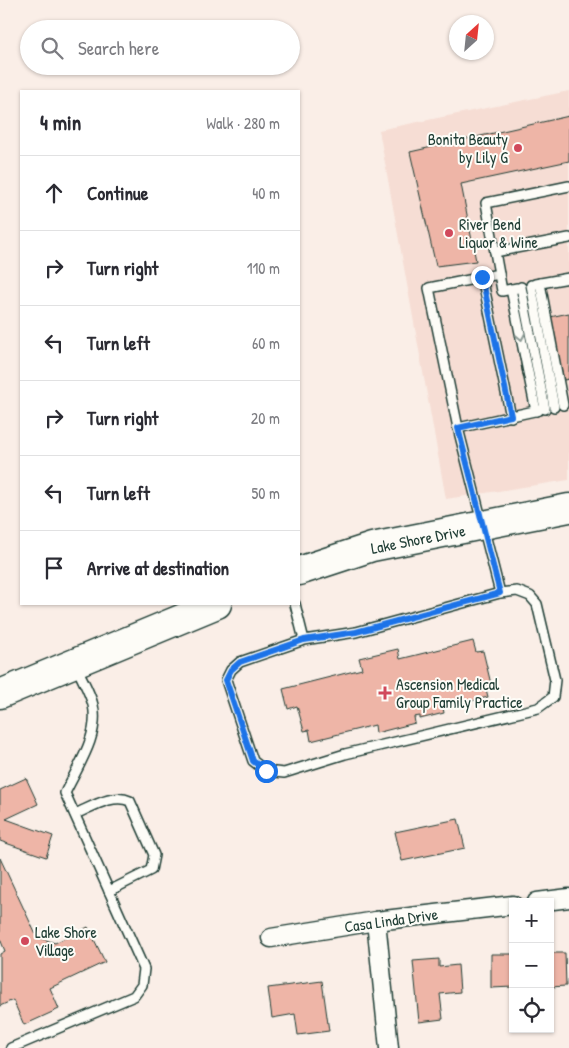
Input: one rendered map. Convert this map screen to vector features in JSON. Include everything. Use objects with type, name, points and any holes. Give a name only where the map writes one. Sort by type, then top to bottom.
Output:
[{"type":"main road","name":"Lake Shore Drive","points":[[300,571],[372,547],[484,526],[567,507]]},
{"type":"main road","points":[[0,694],[215,605]]},
{"type":"street","points":[[554,900],[569,898]]},
{"type":"street","name":"Casa Linda Drive","points":[[270,938],[376,921],[509,905]]},
{"type":"street","points":[[376,921],[390,1048]]},
{"type":"lane","points":[[569,186],[486,203],[502,291],[569,278]]},
{"type":"lane","points":[[495,252],[569,238]]},
{"type":"lane","points":[[499,274],[429,288],[458,428],[500,593]]},
{"type":"lane","points":[[482,277],[511,416]]},
{"type":"lane","points":[[458,428],[562,405],[535,284]]},
{"type":"lane","points":[[521,287],[540,410]]},
{"type":"lane","points":[[511,289],[540,410]]},
{"type":"lane","points":[[517,591],[530,596],[537,604],[555,680],[553,697],[538,708],[345,754],[284,773],[266,771],[253,761],[226,680],[231,670],[240,662],[304,640],[356,632],[500,593],[517,591]]},
{"type":"lane","points":[[294,605],[304,640]]},
{"type":"lane","points":[[11,1048],[134,996],[142,985],[144,969],[65,793],[91,740],[94,722],[93,704],[75,663]]},
{"type":"lane","points":[[75,814],[113,798],[122,798],[130,801],[154,855],[154,864],[151,870],[109,890]]},
{"type":"shaded area","points":[[569,91],[569,480],[446,499],[379,130]]},
{"type":"building","points":[[569,116],[569,161],[461,184],[476,261],[436,266],[410,152]]},
{"type":"building","points":[[569,313],[569,379],[564,380],[561,367],[523,375],[518,349],[556,340],[550,317]]},
{"type":"building","name":"Ascension Medical Group Family Practice","points":[[473,641],[476,652],[483,651],[491,684],[485,685],[488,697],[443,708],[444,713],[420,719],[420,716],[414,717],[415,723],[376,733],[375,725],[311,741],[309,730],[304,731],[297,706],[288,709],[283,689],[362,669],[359,658],[398,649],[400,659]]},
{"type":"building","points":[[26,778],[38,804],[6,819],[53,836],[46,857],[0,841],[0,790]]},
{"type":"building","points":[[458,819],[465,848],[402,861],[395,832]]},
{"type":"building","name":"Lake Shore Village","points":[[0,858],[37,937],[55,943],[88,927],[105,962],[50,988],[59,1009],[24,1025],[13,1000],[0,1006],[0,954],[5,951],[0,939]]},
{"type":"building","points":[[554,953],[565,953],[566,986],[554,987]]},
{"type":"building","points":[[491,954],[509,954],[509,987],[491,988]]},
{"type":"building","points":[[439,959],[439,967],[458,965],[460,992],[440,994],[443,1019],[419,1022],[413,961]]},
{"type":"building","points":[[322,981],[329,1031],[298,1035],[295,1014],[272,1018],[268,988]]},
{"type":"place","name":"Bonita Beauty by Lily G","points":[[518,148]]},
{"type":"place","name":"River Bend Liquor & Wine","points":[[449,233]]},
{"type":"place","name":"Ascension Medical Group Family Practice","points":[[385,693]]},
{"type":"place","name":"Lake Shore Village","points":[[25,941]]},
{"type":"route","points":[[266,771],[253,761],[226,680],[231,670],[240,662],[304,640],[356,632],[500,593],[458,428],[511,416],[482,277]]}]
